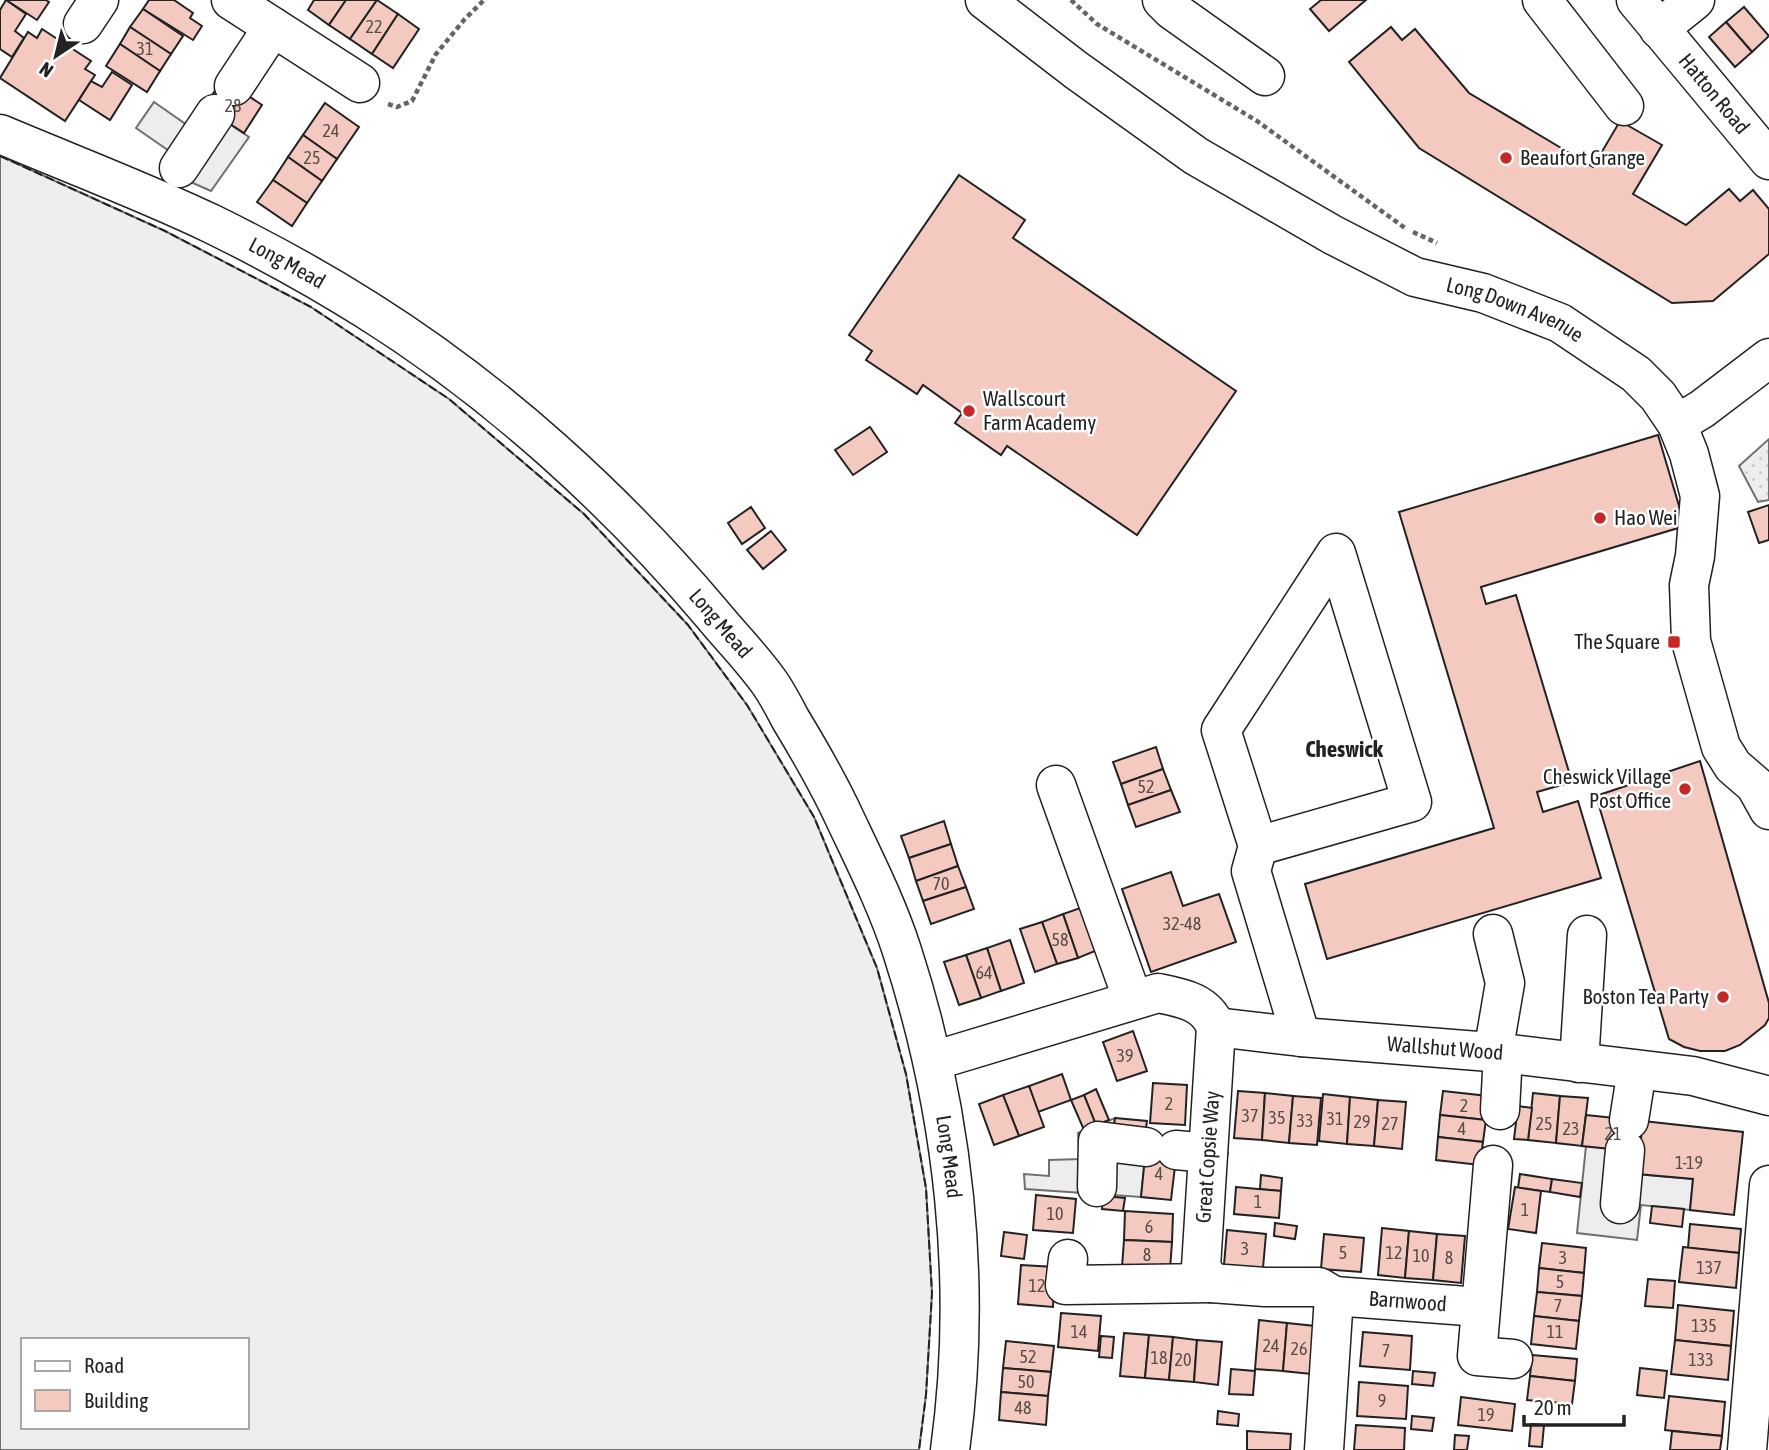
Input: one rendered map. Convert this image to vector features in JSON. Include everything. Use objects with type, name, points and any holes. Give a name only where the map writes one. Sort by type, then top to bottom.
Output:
[{"type":"street","points":[[232,0],[360,83]]},
{"type":"street","name":"Long Down Avenue","points":[[985,0],[1076,71],[1196,156],[1322,229],[1415,277],[1483,293],[1560,323],[1636,374],[1658,396],[1677,424],[1689,454],[1700,496],[1695,556],[1689,585],[1691,641],[1721,747],[1733,766],[1755,785],[1769,810]]},
{"type":"street","points":[[1162,0],[1171,10],[1265,76]]},
{"type":"street","name":"Hatton Road","points":[[1695,0],[1648,14],[1768,155]]},
{"type":"street","points":[[1555,5],[1624,106]]},
{"type":"street","points":[[179,168],[273,27]]},
{"type":"street","name":"Long Mead","points":[[0,134],[211,224],[368,311],[452,369],[605,497],[683,580],[769,682],[821,771],[863,856],[901,949],[933,1061],[954,1194],[960,1308],[958,1383],[950,1450]]},
{"type":"street","points":[[1677,424],[1712,402],[1769,358]]},
{"type":"street","points":[[1258,846],[1412,802],[1336,553],[1221,730],[1258,846],[1251,871],[1301,1037]]},
{"type":"street","points":[[1056,785],[1133,1000]]},
{"type":"street","points":[[1493,934],[1505,983],[1498,1053],[1500,1110]]},
{"type":"street","points":[[1579,1063],[1587,935]]},
{"type":"street","points":[[933,1061],[1158,993],[1191,1000],[1210,1014],[1216,1027]]},
{"type":"street","name":"Wallshut Wood","points":[[1216,1027],[1301,1037],[1498,1053],[1693,1076],[1769,1096]]},
{"type":"street","name":"Great Copsie Way","points":[[1211,1283],[1201,1267],[1177,1150],[1216,1027]]},
{"type":"street","points":[[1620,1205],[1637,1070]]},
{"type":"street","points":[[1097,1187],[1098,1141],[1177,1150]]},
{"type":"street","points":[[1493,1166],[1477,1356],[1513,1359]]},
{"type":"street","points":[[1747,1450],[1769,1185]]},
{"type":"street","points":[[1068,1259],[1065,1285],[1211,1283],[1265,1287],[1320,1286],[1334,1296],[1324,1450]]},
{"type":"street","name":"Barnwood","points":[[1334,1296],[1480,1307]]},
{"type":"path","points":[[360,83],[381,101],[397,107],[412,101],[436,54],[484,0]]},
{"type":"path","points":[[1071,0],[1097,24],[1257,121],[1404,228],[1442,245]]},
{"type":"shaded area","points":[[154,102],[190,127],[204,107],[249,137],[211,191],[161,169],[172,153],[136,128]]},
{"type":"shaded area","points":[[0,156],[165,231],[311,307],[449,399],[584,514],[688,625],[747,705],[814,817],[877,968],[906,1074],[926,1188],[932,1293],[926,1395],[919,1450],[0,1450]]},
{"type":"shaded area","points":[[1769,439],[1769,500],[1758,502],[1739,466]]},
{"type":"shaded area","points":[[1115,1118],[1113,1132],[1147,1137],[1141,1197],[1025,1189],[1024,1174],[1049,1176],[1049,1160],[1080,1159],[1078,1133]]},
{"type":"shaded area","points":[[1586,1146],[1640,1152],[1638,1174],[1693,1179],[1690,1210],[1641,1205],[1637,1240],[1577,1233]]},
{"type":"building","points":[[6,0],[46,0],[49,2],[37,20]]},
{"type":"building","points":[[6,0],[26,14],[15,31],[24,38],[12,57],[0,49],[0,10]]},
{"type":"building","points":[[149,0],[174,0],[193,13],[190,18],[202,26],[193,40],[143,9]]},
{"type":"building","points":[[314,0],[346,0],[329,25],[308,10]]},
{"type":"building","points":[[346,0],[377,0],[350,39],[329,25]]},
{"type":"building","points":[[377,0],[398,14],[372,54],[350,39]]},
{"type":"building","points":[[1321,0],[1366,0],[1329,31],[1310,9]]},
{"type":"building","points":[[1744,7],[1769,36],[1752,52],[1726,22]]},
{"type":"building","points":[[143,9],[183,36],[171,54],[130,27]]},
{"type":"building","points":[[398,14],[419,29],[393,68],[372,54]]},
{"type":"building","points":[[1726,22],[1752,52],[1735,67],[1709,37]]},
{"type":"building","points":[[130,27],[171,54],[160,71],[120,44]]},
{"type":"building","name":"Beaufort Grange","points":[[1391,27],[1402,40],[1415,29],[1469,93],[1593,167],[1620,121],[1662,145],[1633,194],[1686,225],[1729,189],[1740,201],[1753,190],[1769,209],[1769,254],[1713,301],[1672,303],[1419,148],[1349,62]]},
{"type":"building","points":[[42,29],[91,61],[85,69],[95,75],[65,121],[0,78],[28,32],[37,38]]},
{"type":"building","points":[[120,44],[160,71],[147,92],[106,66]]},
{"type":"building","points":[[112,72],[132,85],[110,120],[79,100],[91,81],[102,87]]},
{"type":"building","points":[[223,79],[262,105],[244,133],[204,107]]},
{"type":"building","points":[[325,103],[359,127],[337,159],[303,135]]},
{"type":"building","points":[[303,135],[337,159],[322,181],[288,157]]},
{"type":"building","points":[[288,157],[322,181],[307,203],[273,180]]},
{"type":"building","points":[[959,175],[1025,220],[1013,238],[1236,391],[1137,535],[1007,446],[1001,455],[955,423],[962,413],[923,385],[917,394],[866,360],[872,351],[849,335]]},
{"type":"building","points":[[273,180],[307,203],[292,226],[257,202]]},
{"type":"building","points":[[870,427],[887,452],[853,475],[835,450]]},
{"type":"building","points":[[1658,435],[1685,526],[1481,587],[1486,604],[1516,595],[1572,782],[1537,792],[1543,812],[1578,801],[1601,878],[1327,959],[1305,884],[1494,828],[1399,512]]},
{"type":"building","points":[[1769,505],[1769,540],[1759,543],[1748,512]]},
{"type":"building","points":[[751,507],[765,528],[742,544],[728,523]]},
{"type":"building","points":[[771,531],[786,550],[763,569],[747,550]]},
{"type":"building","points":[[1156,747],[1163,769],[1121,784],[1113,762]]},
{"type":"building","points":[[1700,761],[1769,1003],[1769,1018],[1765,1025],[1740,1045],[1725,1051],[1700,1051],[1669,1039],[1596,796]]},
{"type":"building","points":[[1163,769],[1171,790],[1128,805],[1121,784]]},
{"type":"building","points":[[1171,790],[1180,812],[1136,827],[1128,805]]},
{"type":"building","points":[[944,821],[951,844],[909,858],[901,836]]},
{"type":"building","points":[[951,844],[958,866],[916,881],[909,858]]},
{"type":"building","points":[[958,866],[966,887],[923,901],[916,881]]},
{"type":"building","points":[[1171,872],[1183,906],[1219,894],[1236,942],[1151,972],[1122,889]]},
{"type":"building","points":[[966,887],[974,909],[931,924],[923,901]]},
{"type":"building","points":[[1086,906],[1100,949],[1078,958],[1063,914]]},
{"type":"building","points":[[1063,914],[1078,958],[1057,964],[1042,922]]},
{"type":"building","points":[[1042,922],[1057,964],[1035,972],[1020,929]]},
{"type":"building","points":[[1010,940],[1024,983],[1001,991],[987,948]]},
{"type":"building","points":[[987,948],[1001,991],[981,998],[966,955]]},
{"type":"building","points":[[966,955],[981,998],[959,1005],[944,962]]},
{"type":"building","points":[[1133,1031],[1147,1071],[1117,1081],[1103,1042]]},
{"type":"building","points":[[1062,1074],[1071,1100],[1038,1112],[1029,1086]]},
{"type":"building","points":[[1153,1083],[1187,1085],[1185,1125],[1150,1123]]},
{"type":"building","points":[[1029,1086],[1044,1127],[1019,1136],[1003,1095]]},
{"type":"building","points":[[1096,1089],[1109,1120],[1096,1125],[1084,1095]]},
{"type":"building","points":[[1238,1091],[1265,1093],[1262,1140],[1234,1138]]},
{"type":"building","points":[[1443,1091],[1488,1096],[1486,1120],[1440,1115]]},
{"type":"building","points":[[1265,1093],[1293,1096],[1289,1143],[1262,1140]]},
{"type":"building","points":[[1533,1093],[1560,1096],[1556,1143],[1528,1140]]},
{"type":"building","points":[[1323,1094],[1350,1097],[1347,1144],[1319,1141]]},
{"type":"building","points":[[1003,1095],[1019,1136],[994,1145],[979,1104]]},
{"type":"building","points":[[1084,1095],[1096,1125],[1084,1130],[1071,1100]]},
{"type":"building","points":[[1293,1096],[1321,1098],[1317,1145],[1289,1143]]},
{"type":"building","points":[[1560,1096],[1588,1098],[1582,1146],[1556,1143]]},
{"type":"building","points":[[1350,1097],[1378,1100],[1374,1146],[1347,1144]]},
{"type":"building","points":[[1378,1100],[1406,1102],[1402,1149],[1374,1146]]},
{"type":"building","points":[[1518,1106],[1532,1108],[1528,1140],[1514,1139]]},
{"type":"building","points":[[1440,1115],[1486,1120],[1483,1142],[1438,1137]]},
{"type":"building","points":[[1586,1115],[1643,1121],[1640,1152],[1582,1146]]},
{"type":"building","points":[[1115,1118],[1147,1121],[1145,1135],[1113,1132]]},
{"type":"building","points":[[1643,1121],[1743,1132],[1734,1215],[1690,1210],[1693,1179],[1637,1174]]},
{"type":"building","points":[[1147,1137],[1178,1141],[1171,1200],[1141,1197]]},
{"type":"building","points":[[1438,1137],[1483,1142],[1480,1165],[1436,1160]]},
{"type":"building","points":[[1520,1174],[1552,1179],[1550,1192],[1518,1188]]},
{"type":"building","points":[[1261,1175],[1282,1178],[1281,1191],[1260,1189]]},
{"type":"building","points":[[1552,1179],[1582,1183],[1580,1197],[1550,1192]]},
{"type":"building","points":[[1236,1187],[1281,1191],[1279,1218],[1234,1214]]},
{"type":"building","points":[[1515,1187],[1541,1191],[1536,1233],[1508,1229]]},
{"type":"building","points":[[1036,1195],[1076,1199],[1073,1233],[1033,1230]]},
{"type":"building","points":[[1103,1196],[1125,1198],[1123,1211],[1102,1209]]},
{"type":"building","points":[[1652,1206],[1684,1209],[1682,1227],[1650,1223]]},
{"type":"building","points":[[1125,1211],[1173,1214],[1172,1242],[1124,1240]]},
{"type":"building","points":[[1275,1223],[1297,1226],[1295,1239],[1274,1236]]},
{"type":"building","points":[[1690,1224],[1741,1229],[1739,1253],[1688,1248]]},
{"type":"building","points":[[1382,1228],[1409,1231],[1405,1278],[1378,1275]]},
{"type":"building","points":[[1227,1230],[1266,1234],[1263,1268],[1224,1265]]},
{"type":"building","points":[[1409,1231],[1437,1234],[1433,1280],[1405,1278]]},
{"type":"building","points":[[1004,1232],[1027,1235],[1024,1259],[1001,1256]]},
{"type":"building","points":[[1324,1234],[1364,1238],[1361,1272],[1321,1269]]},
{"type":"building","points":[[1437,1234],[1465,1236],[1461,1283],[1433,1280]]},
{"type":"building","points":[[1124,1240],[1172,1242],[1170,1270],[1122,1267]]},
{"type":"building","points":[[1542,1243],[1586,1248],[1584,1273],[1539,1268]]},
{"type":"building","points":[[1683,1247],[1739,1253],[1736,1288],[1679,1282]]},
{"type":"building","points":[[1021,1265],[1055,1267],[1053,1307],[1018,1304]]},
{"type":"building","points":[[1539,1268],[1584,1273],[1582,1296],[1537,1292]]},
{"type":"building","points":[[1648,1279],[1675,1281],[1673,1308],[1645,1306]]},
{"type":"building","points":[[1537,1292],[1582,1296],[1579,1321],[1534,1316]]},
{"type":"building","points":[[1678,1305],[1734,1311],[1731,1346],[1675,1340]]},
{"type":"building","points":[[1061,1313],[1101,1316],[1098,1351],[1058,1347]]},
{"type":"building","points":[[1534,1316],[1579,1321],[1576,1349],[1531,1344]]},
{"type":"building","points":[[1259,1320],[1287,1323],[1283,1371],[1255,1369]]},
{"type":"building","points":[[1287,1323],[1315,1326],[1311,1374],[1283,1371]]},
{"type":"building","points":[[1363,1332],[1412,1336],[1410,1370],[1360,1366]]},
{"type":"building","points":[[1124,1333],[1149,1335],[1145,1378],[1120,1376]]},
{"type":"building","points":[[1149,1335],[1173,1337],[1169,1380],[1145,1378]]},
{"type":"building","points":[[1101,1336],[1114,1337],[1112,1358],[1099,1357]]},
{"type":"building","points":[[1173,1337],[1197,1340],[1194,1382],[1169,1380]]},
{"type":"building","points":[[1197,1340],[1222,1342],[1218,1385],[1194,1382]]},
{"type":"building","points":[[1675,1340],[1731,1346],[1728,1380],[1671,1374]]},
{"type":"building","points":[[1006,1341],[1054,1346],[1051,1372],[1003,1368]]},
{"type":"building","points":[[1532,1355],[1577,1359],[1575,1381],[1530,1376]]},
{"type":"building","points":[[1003,1368],[1051,1372],[1048,1396],[1001,1392]]},
{"type":"building","points":[[1640,1368],[1667,1371],[1664,1398],[1637,1395]]},
{"type":"building","points":[[1231,1369],[1255,1371],[1253,1395],[1229,1394]]},
{"type":"building","points":[[1413,1371],[1435,1373],[1433,1386],[1412,1384]]},
{"type":"building","points":[[1530,1376],[1575,1381],[1572,1404],[1527,1400]]},
{"type":"building","points":[[1359,1382],[1408,1386],[1406,1419],[1357,1416]]},
{"type":"building","points":[[1001,1392],[1048,1396],[1046,1425],[999,1420]]},
{"type":"building","points":[[1669,1396],[1725,1402],[1722,1436],[1665,1430]]},
{"type":"building","points":[[1461,1397],[1515,1404],[1512,1431],[1458,1425]]},
{"type":"building","points":[[1218,1411],[1239,1414],[1238,1426],[1217,1424]]},
{"type":"building","points":[[1412,1416],[1434,1418],[1432,1431],[1411,1429]]},
{"type":"building","points":[[1531,1424],[1544,1425],[1542,1447],[1529,1446]]},
{"type":"building","points":[[1356,1425],[1405,1428],[1404,1450],[1354,1450]]},
{"type":"building","points":[[1247,1431],[1291,1434],[1290,1450],[1247,1450]]},
{"type":"building","points":[[1672,1431],[1722,1436],[1720,1450],[1670,1450]]},
{"type":"building","points":[[1455,1435],[1469,1436],[1467,1450],[1454,1450]]},
{"type":"fence","points":[[0,156],[165,231],[311,307],[449,399],[584,514],[688,625],[747,705],[814,817],[877,968],[906,1074],[926,1188],[932,1293],[926,1395],[919,1450]]},
{"type":"place","name":"Beaufort Grange","points":[[1506,158]]},
{"type":"place","name":"Wallscourt Farm Academy","points":[[969,411]]},
{"type":"place","name":"Hao Wei","points":[[1600,518]]},
{"type":"place","name":"The Square","points":[[1674,642]]},
{"type":"place","name":"Cheswick Village Post Office","points":[[1685,789]]},
{"type":"place","name":"Boston Tea Party","points":[[1723,997]]},
{"type":"district","name":"Cheswick","points":[[1344,749]]}]
